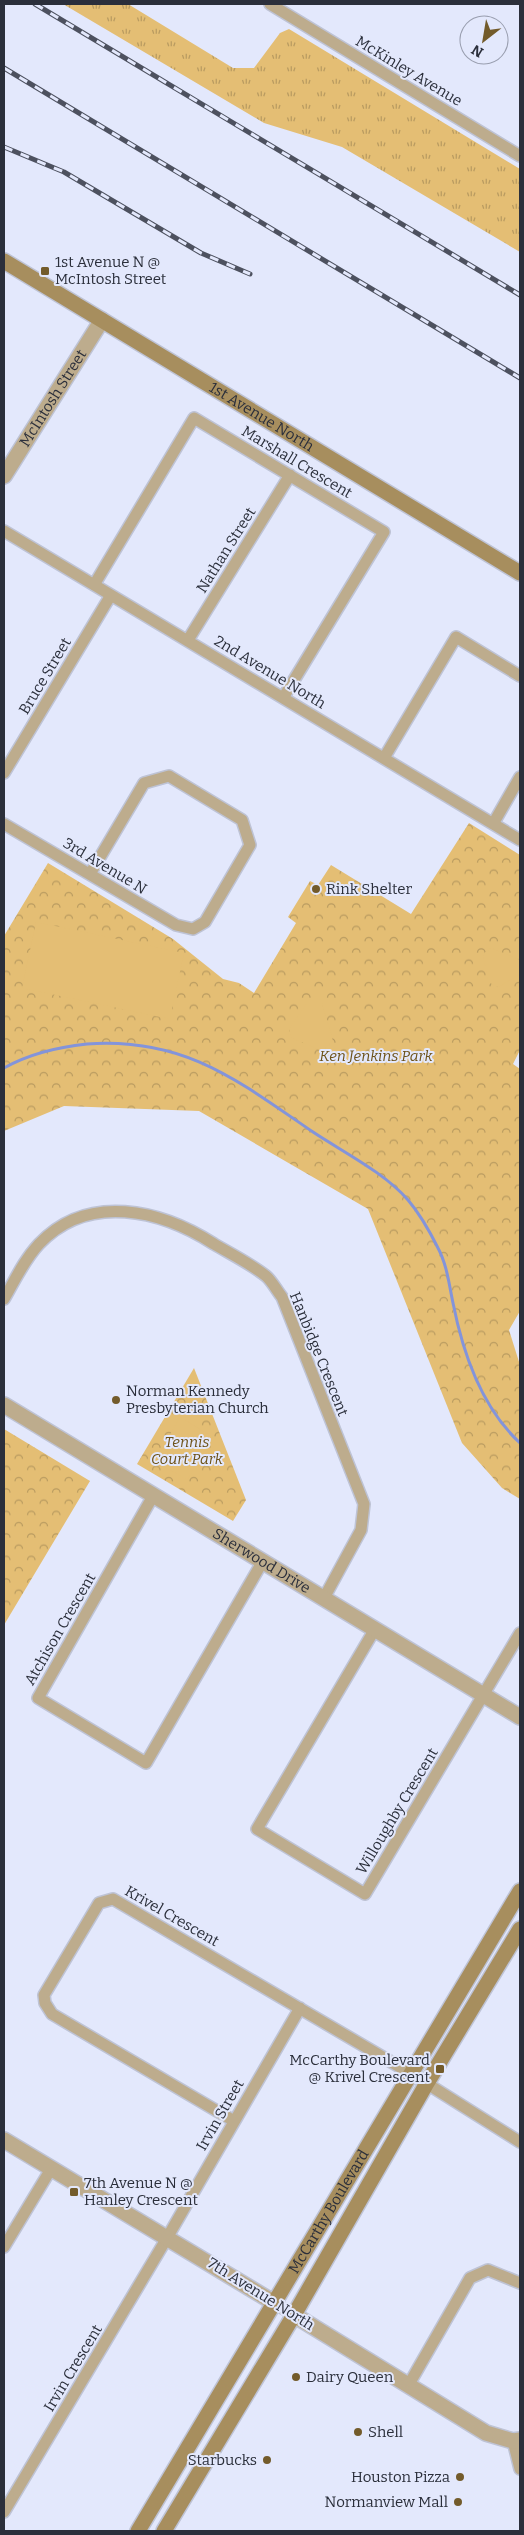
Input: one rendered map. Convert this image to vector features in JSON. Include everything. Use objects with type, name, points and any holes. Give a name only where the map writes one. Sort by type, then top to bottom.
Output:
[{"type":"main road","name":"1st Avenue North","points":[[4,262],[520,572]]},
{"type":"main road","name":"McCarthy Boulevard","points":[[138,2531],[520,1891]]},
{"type":"main road","name":"McCarthy Boulevard","points":[[164,2531],[294,2315],[427,2083],[520,1929]]},
{"type":"street","name":"McKinley Avenue","points":[[270,4],[284,8],[520,156]]},
{"type":"street","name":"McIntosh Street","points":[[4,476],[102,320]]},
{"type":"street","name":"Marshall Crescent","points":[[94,585],[194,418],[290,475],[384,532],[283,698]]},
{"type":"street","name":"Nathan Street","points":[[188,640],[290,475]]},
{"type":"street","name":"2nd Avenue North","points":[[4,531],[520,840]]},
{"type":"street","name":"Bruce Street","points":[[4,773],[111,595]]},
{"type":"street","points":[[384,758],[456,638],[520,676]]},
{"type":"street","name":"3rd Avenue N","points":[[4,824],[176,925],[193,930],[205,922],[250,844],[242,820],[169,776],[144,783],[90,874]]},
{"type":"street","points":[[493,824],[520,777]]},
{"type":"street","name":"Hanbidge Crescent","points":[[4,1299],[27,1258],[40,1243],[59,1228],[97,1213],[148,1214],[169,1220],[199,1234],[267,1277],[282,1297],[364,1504],[361,1530],[324,1598]]},
{"type":"street","name":"Sherwood Drive","points":[[4,1405],[484,1694],[520,1718]]},
{"type":"street","name":"Atchison Crescent","points":[[153,1496],[38,1698],[146,1763],[263,1562]]},
{"type":"street","name":"Willoughby Crescent","points":[[375,1629],[257,1829],[365,1894],[484,1694]]},
{"type":"street","points":[[484,1694],[520,1634]]},
{"type":"street","name":"Krivel Crescent","points":[[234,2121],[52,2014],[44,2003],[44,1995],[99,1903],[113,1899],[427,2083],[520,2142]]},
{"type":"street","name":"Irvin Street","points":[[167,2238],[300,2008]]},
{"type":"street","name":"7th Avenue North","points":[[4,2140],[486,2432],[516,2441]]},
{"type":"street","points":[[4,2246],[51,2169]]},
{"type":"street","name":"Irvin Crescent","points":[[4,2512],[167,2238]]},
{"type":"street","points":[[408,2386],[470,2278],[488,2270],[520,2283]]},
{"type":"street","points":[[516,2441],[520,2468]]},
{"type":"green space","points":[[63,4],[128,4],[233,68],[254,68],[280,33],[289,29],[520,169],[520,252],[342,147],[264,123]]},
{"type":"green space","name":"Ken Jenkins Park","points":[[469,823],[520,855],[520,1050],[513,1064],[520,1069],[520,1311],[509,1330],[520,1365],[520,1499],[502,1488],[462,1443],[368,1209],[199,1111],[64,1106],[4,1131],[4,936],[48,863],[173,939],[223,979],[239,983],[254,993],[296,923],[288,917],[310,881],[318,885],[331,865],[411,914]]},
{"type":"green space","points":[[36,922],[184,953],[170,1019],[22,988]]},
{"type":"green space","points":[[491,948],[520,960],[520,974],[498,987],[488,982],[483,954]]},
{"type":"green space","points":[[307,1003],[322,1003],[333,1041],[322,1051],[292,1038],[289,1029]]},
{"type":"green space","name":"Tennis Court Park","points":[[194,1368],[246,1500],[233,1521],[137,1464]]},
{"type":"green space","points":[[180,1417],[213,1437],[187,1480],[155,1461]]},
{"type":"green space","points":[[4,1429],[90,1481],[4,1625]]},
{"type":"waterway","points":[[4,1068],[23,1059],[65,1047],[87,1044],[121,1044],[153,1047],[181,1055],[234,1079],[376,1172],[399,1190],[408,1200],[432,1236],[444,1261],[462,1341],[476,1379],[494,1413],[520,1443]]},
{"type":"railway","points":[[35,4],[520,295]]},
{"type":"railway","points":[[4,68],[520,378]]},
{"type":"railway","points":[[4,147],[64,172],[201,253],[250,274]]},
{"type":"place","name":"1st Avenue N @ McIntosh Street","points":[[45,271]]},
{"type":"place","name":"Rink Shelter","points":[[316,889]]},
{"type":"place","name":"Norman Kennedy Presbyterian Church","points":[[116,1400]]},
{"type":"place","name":"McCarthy Boulevard @ Krivel Crescent","points":[[440,2069]]},
{"type":"place","name":"7th Avenue N @ Hanley Crescent","points":[[74,2192]]},
{"type":"place","name":"Dairy Queen","points":[[296,2377]]},
{"type":"place","name":"Shell","points":[[358,2432]]},
{"type":"place","name":"Starbucks","points":[[267,2460]]},
{"type":"place","name":"Houston Pizza","points":[[460,2477]]},
{"type":"place","name":"Normanview Mall","points":[[458,2502]]}]
